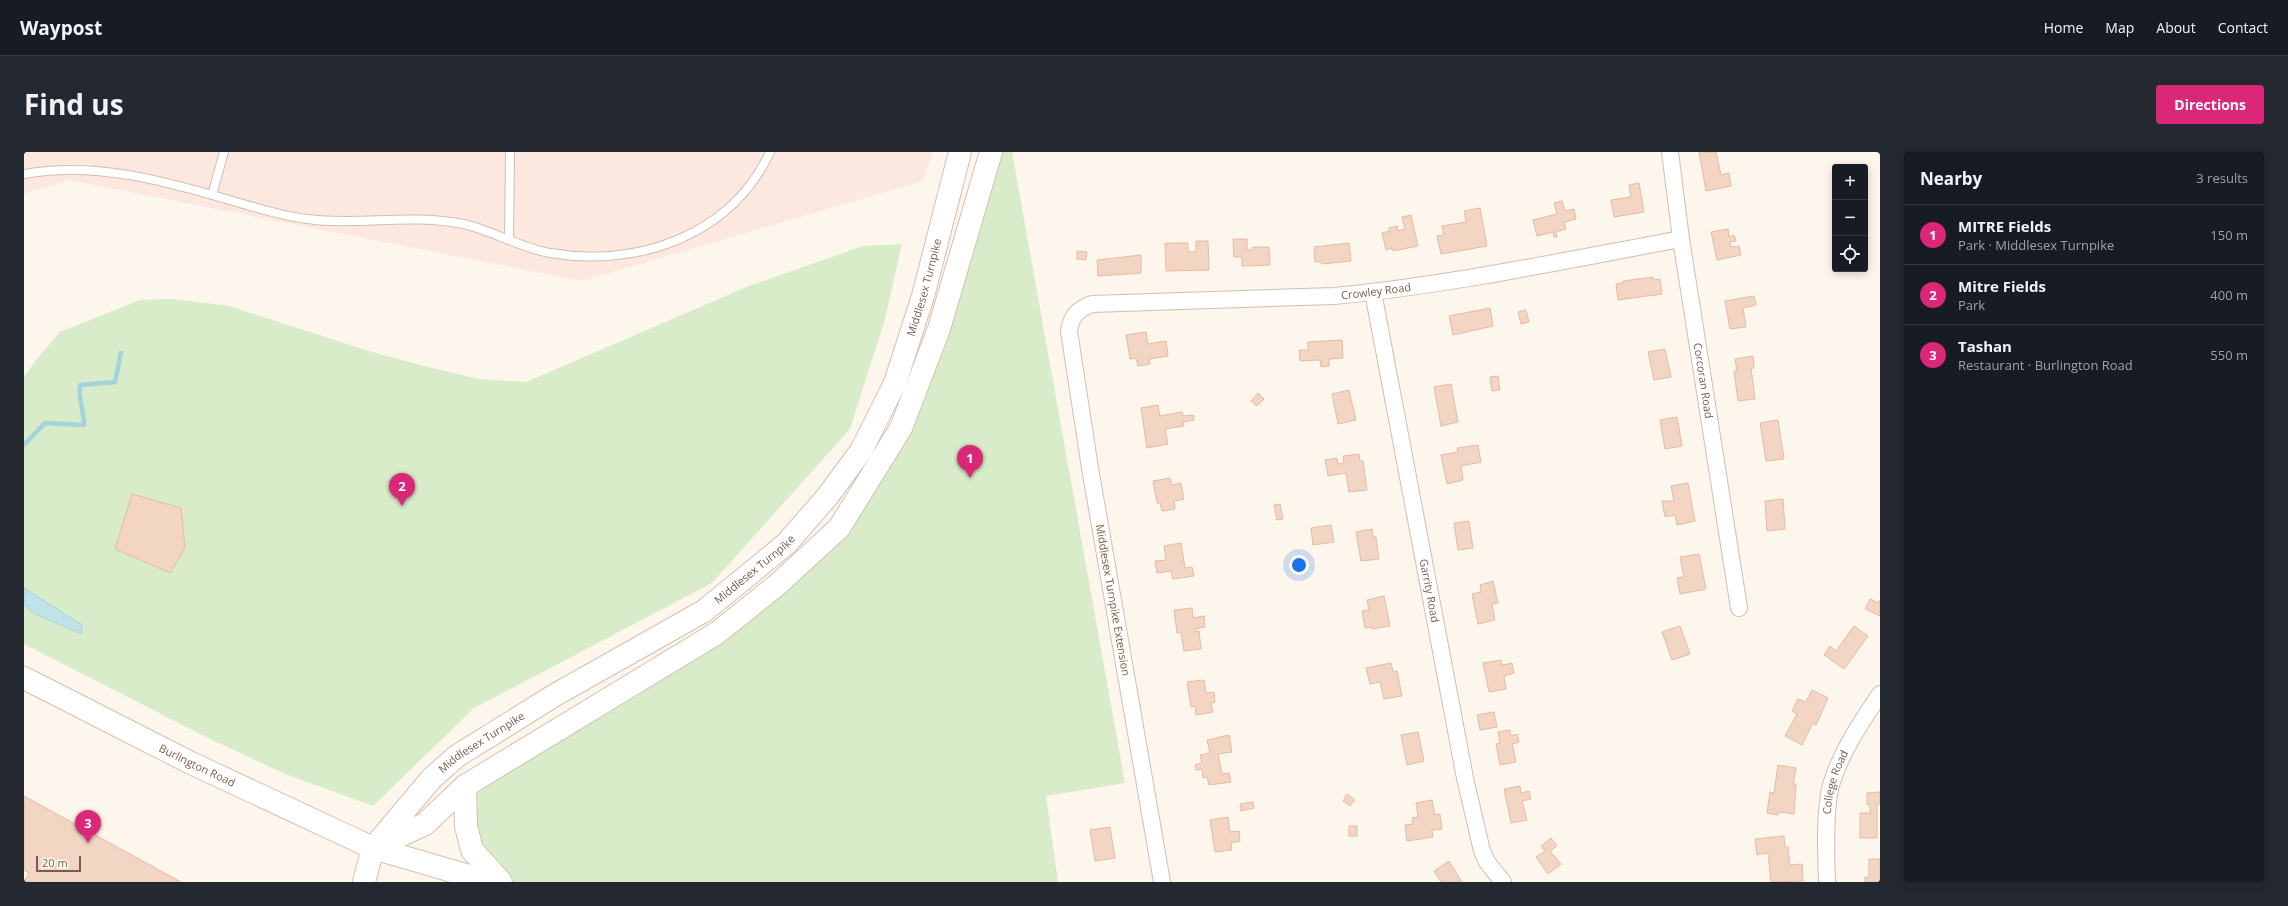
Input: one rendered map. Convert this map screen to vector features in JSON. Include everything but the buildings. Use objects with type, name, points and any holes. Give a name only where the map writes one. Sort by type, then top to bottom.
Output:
[{"type":"main road","name":"Middlesex Turnpike","points":[[364,882],[373,848],[432,778],[456,756],[555,695],[704,611],[786,544],[827,497],[860,451],[895,383],[923,296],[960,152]]},
{"type":"main road","points":[[373,848],[425,824],[465,786],[717,633],[777,585],[838,528],[901,428],[939,330],[991,152]]},
{"type":"main road","name":"Burlington Road","points":[[24,678],[192,764],[373,848],[490,882]]},
{"type":"main road","points":[[465,786],[466,826],[472,850],[501,882]]},
{"type":"street","name":"Corcoran Road","points":[[1670,152],[1681,239],[1739,608]]},
{"type":"street","name":"Crowley Road","points":[[1072,318],[1081,308],[1092,304],[1334,296],[1423,286],[1681,239]]},
{"type":"street","name":"Garrity Road","points":[[1373,292],[1465,777],[1482,851],[1487,862],[1503,882]]},
{"type":"street","name":"Middlesex Turnpike Extension","points":[[1072,318],[1069,332],[1090,468],[1162,882]]},
{"type":"street","name":"College Road","points":[[1827,882],[1826,843],[1831,782],[1855,732],[1880,694]]},
{"type":"lane","points":[[212,195],[224,152]]},
{"type":"lane","points":[[510,152],[510,240]]},
{"type":"lane","points":[[24,174],[72,169],[126,174],[212,195],[295,218],[340,221],[425,219],[463,224],[548,253],[586,257],[622,256],[652,250],[691,235],[720,215],[749,186],[770,152]]},
{"type":"shaded area","points":[[24,152],[933,152],[923,181],[582,281],[69,180],[24,194]]},
{"type":"green space","points":[[991,152],[1012,152],[1125,783],[1046,796],[1058,882],[501,882],[472,850],[465,786],[717,633],[839,528],[901,428]]},
{"type":"green space","points":[[902,244],[885,319],[850,429],[712,583],[474,708],[373,806],[285,774],[208,738],[24,644],[24,377],[36,360],[60,332],[140,300],[173,299],[229,306],[372,352],[479,379],[526,382],[749,286],[863,246]]},
{"type":"water","points":[[24,588],[82,625],[82,634],[35,614],[24,605]]},
{"type":"waterway","points":[[24,445],[45,423],[84,425],[80,385],[115,382],[121,353]]},
{"type":"place","name":"MITRE Fields","points":[[970,478]]},
{"type":"place","name":"Mitre Fields","points":[[402,506]]},
{"type":"place","name":"Tashan","points":[[88,843]]}]
